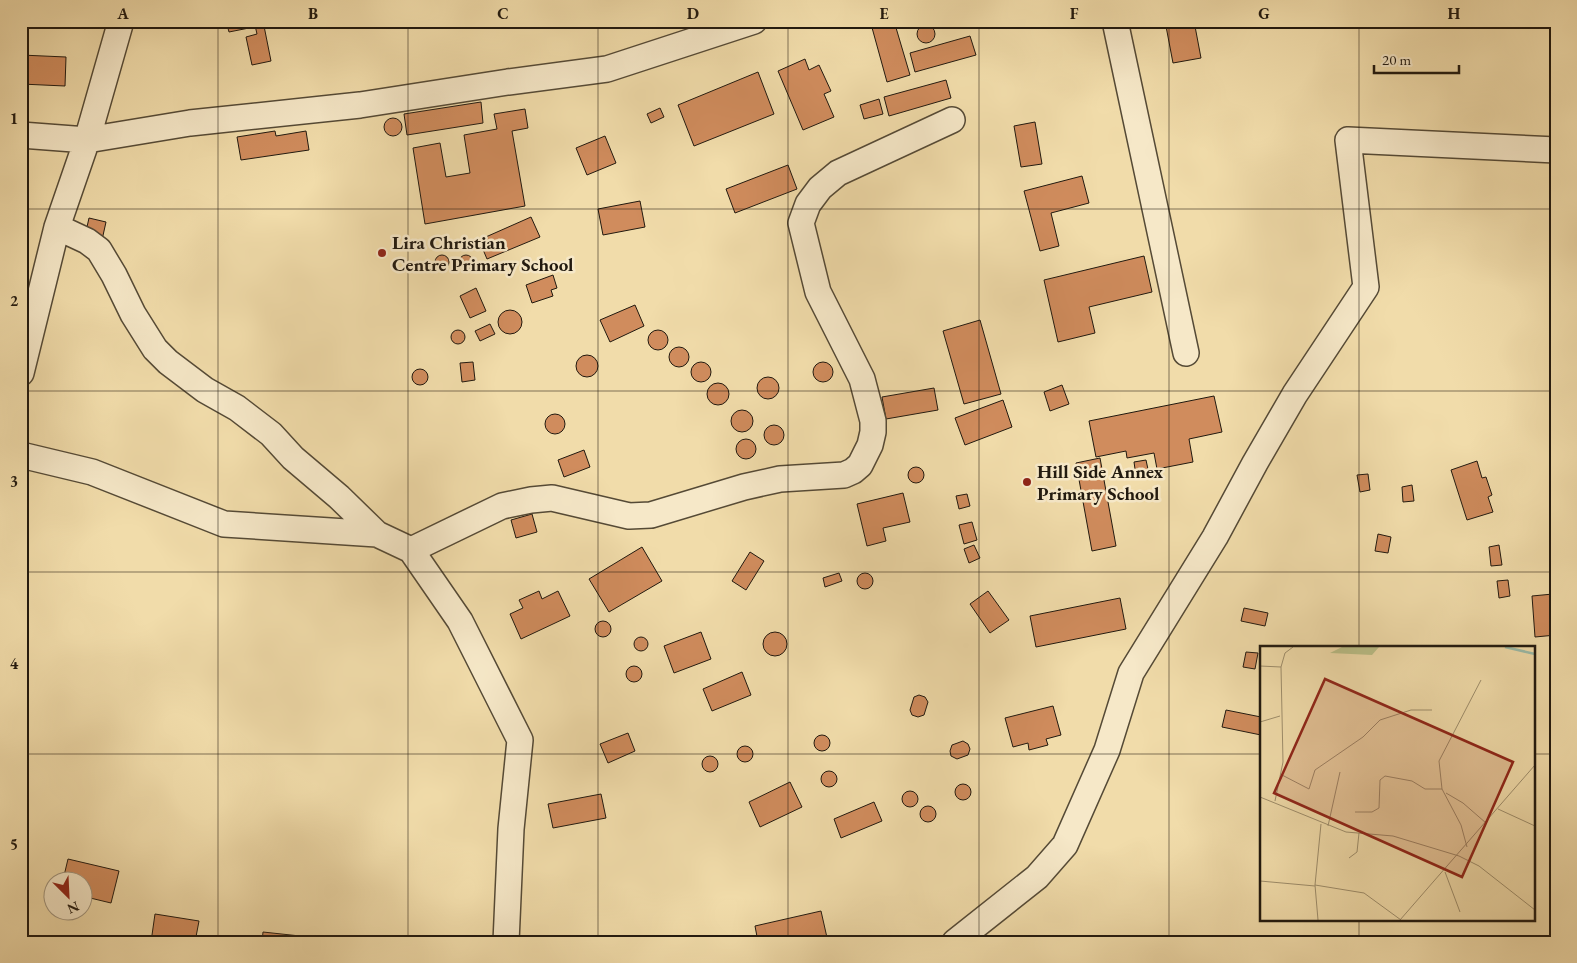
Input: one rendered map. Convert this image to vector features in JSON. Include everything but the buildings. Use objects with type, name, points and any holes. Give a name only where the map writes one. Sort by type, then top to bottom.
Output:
[{"type":"street","points":[[21,373],[57,227],[87,140],[121,21]]},
{"type":"street","points":[[21,135],[87,140],[190,123],[360,105],[607,68],[754,21]]},
{"type":"street","points":[[1115,21],[1186,353]]},
{"type":"street","points":[[411,550],[502,506],[531,500],[552,498],[636,516],[651,514],[780,479],[844,475],[853,471],[860,465],[870,445],[874,421],[862,380],[818,292],[801,223],[808,204],[820,188],[838,173],[952,120]]},
{"type":"street","points":[[955,942],[1037,877],[1064,845],[1107,750],[1132,673],[1215,537],[1295,394],[1366,287],[1348,140],[1556,150]]},
{"type":"street","points":[[57,227],[87,241],[99,250],[114,275],[132,314],[155,350],[205,390],[237,408],[270,434],[293,458],[339,497],[377,534],[411,550],[460,621],[520,740],[511,829],[506,942]]},
{"type":"street","points":[[21,455],[92,472],[224,524],[377,534]]},
{"type":"place","name":"Lira Christian Centre Primary School","points":[[382,253]]},
{"type":"place","name":"Hill Side Annex Primary School","points":[[1027,482]]}]
